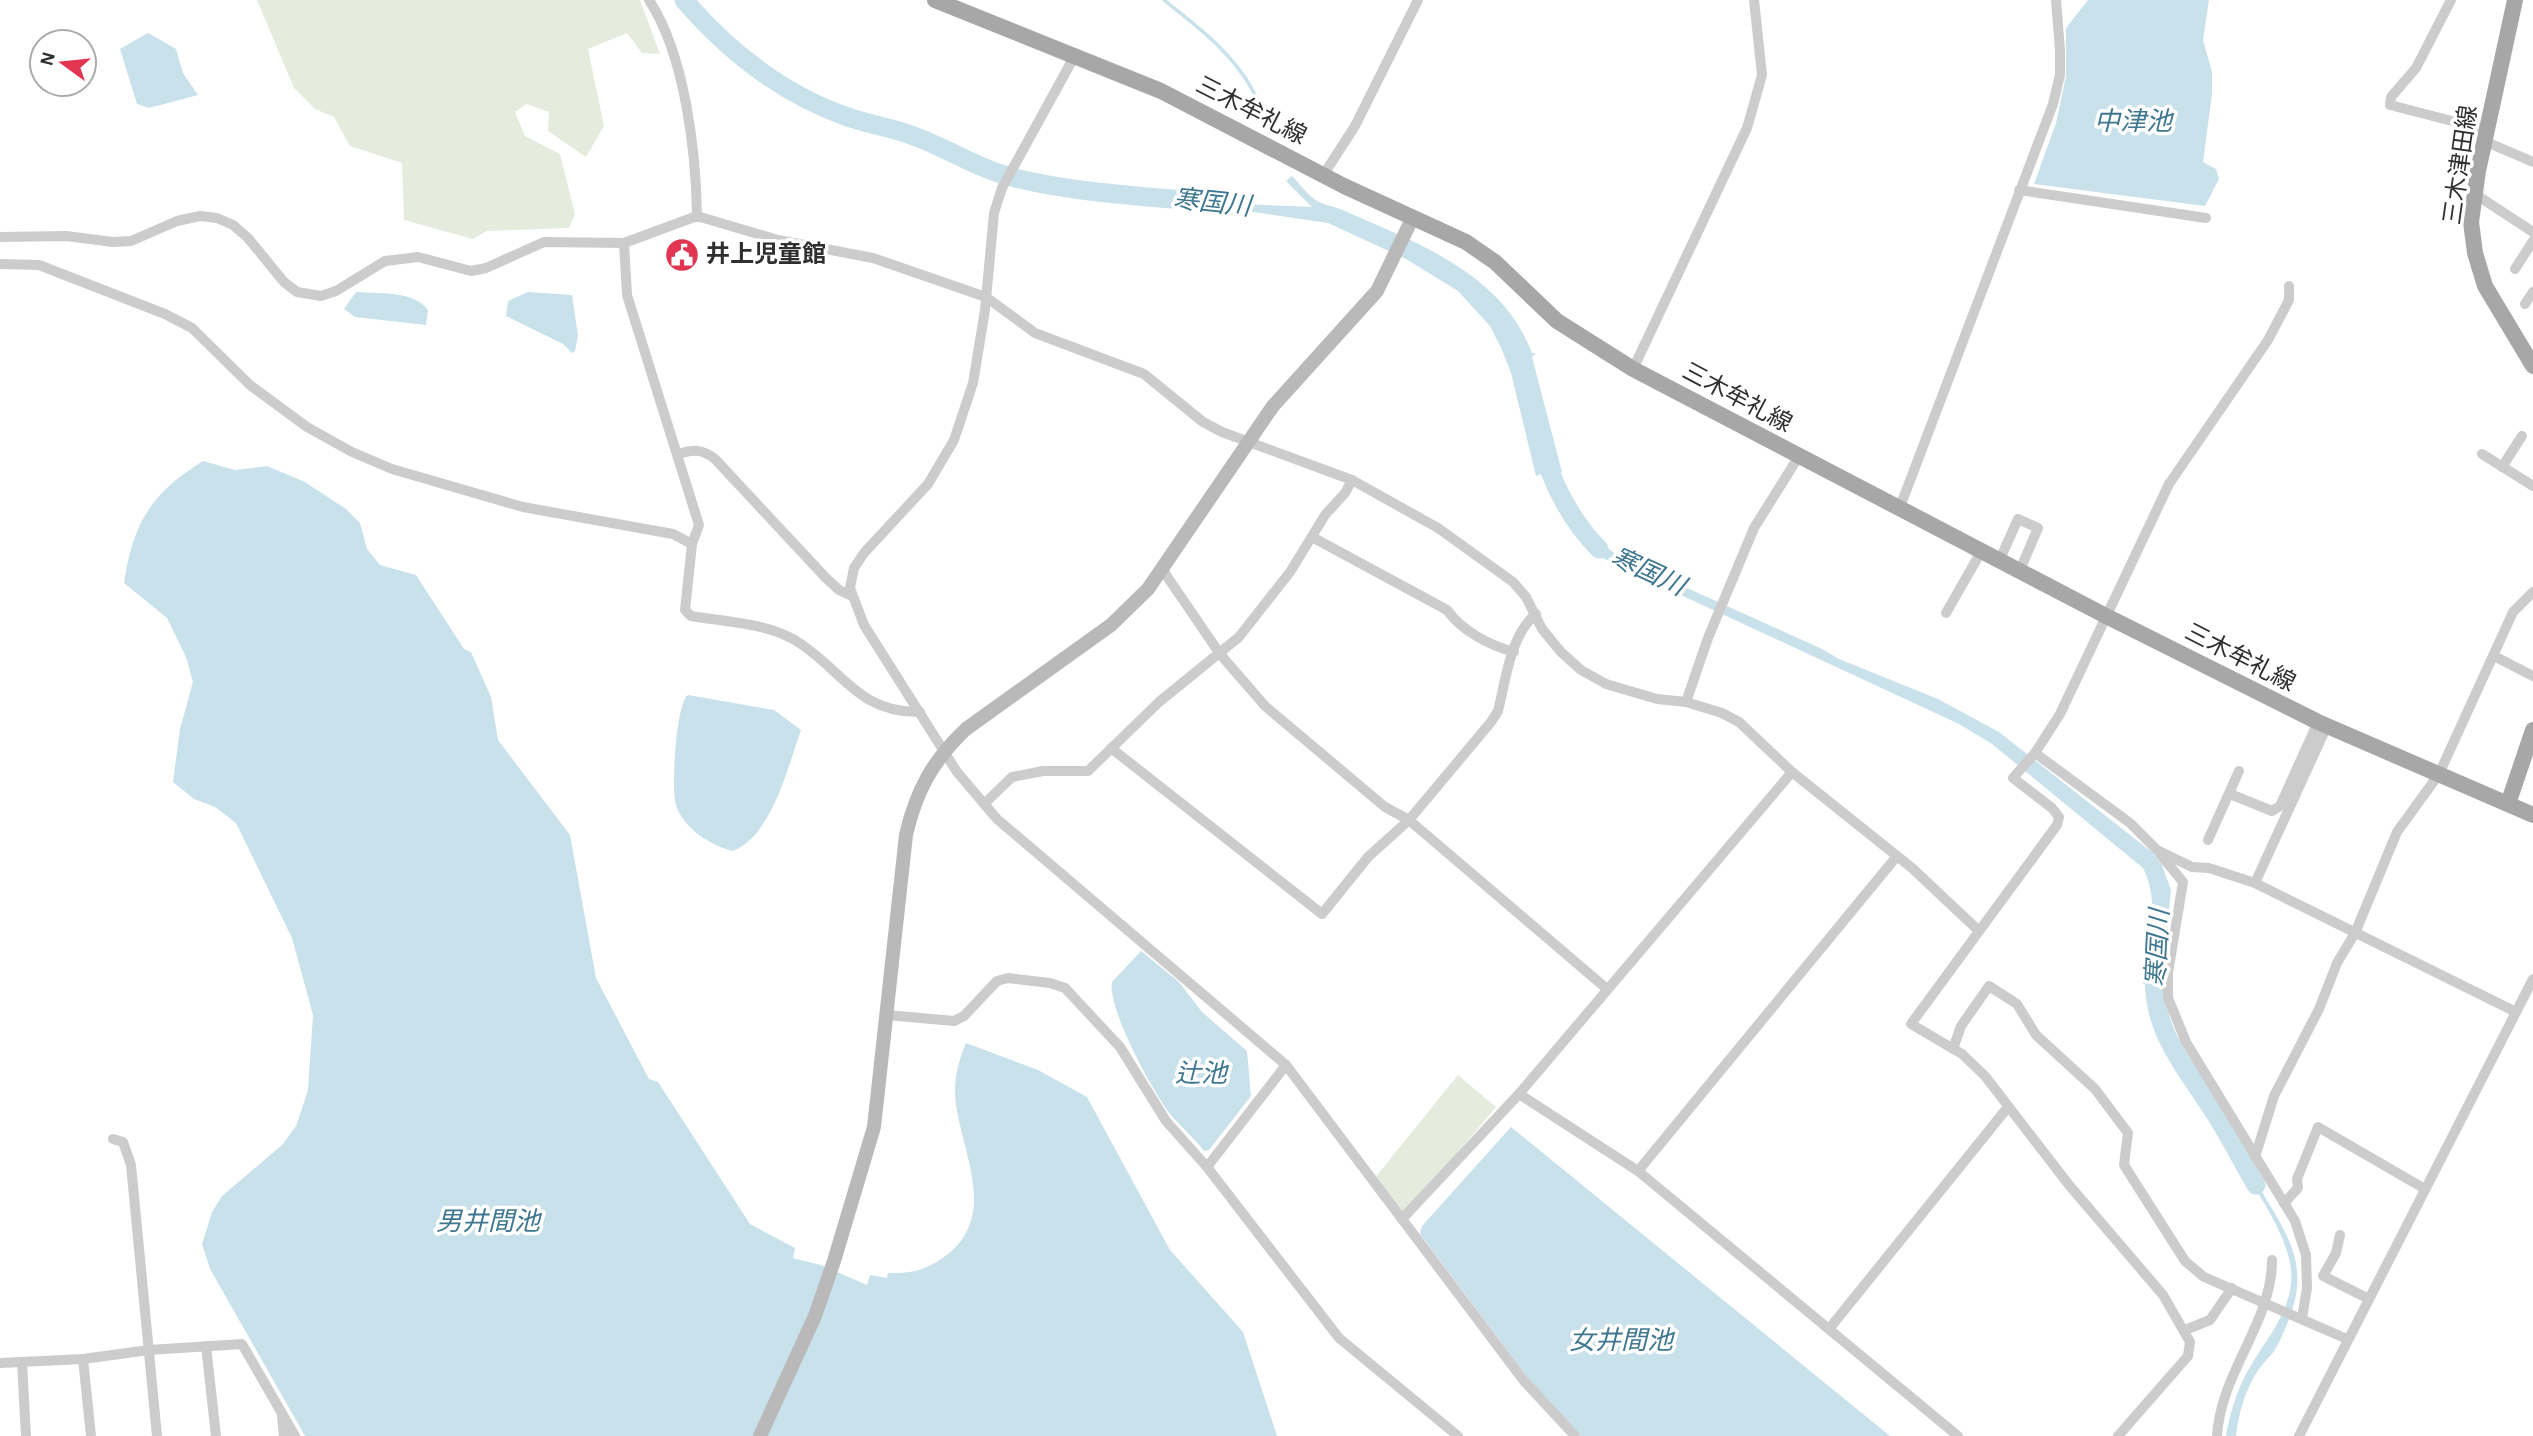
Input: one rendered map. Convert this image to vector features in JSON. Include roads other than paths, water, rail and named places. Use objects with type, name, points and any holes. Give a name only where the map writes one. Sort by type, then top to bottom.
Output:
[{"type":"main road","name":"三木牟礼線","points":[[936,0],[1160,91],[1466,242],[1495,262],[1557,321],[1633,369],[2106,616],[2322,724],[2533,815]]},
{"type":"main road","name":"三木津田線","points":[[2515,0],[2471,222],[2475,253],[2485,286],[2533,366]]},
{"type":"main road","points":[[2508,804],[2533,730]]},
{"type":"street","points":[[649,0],[660,18],[670,45],[685,106],[696,184],[697,216]]},
{"type":"street","points":[[1324,174],[1356,126],[1418,0]]},
{"type":"street","points":[[1633,369],[1747,128],[1762,75],[1754,0]]},
{"type":"street","points":[[1900,507],[2053,104],[2060,75],[2056,0]]},
{"type":"street","points":[[2451,0],[2416,68],[2391,97],[2390,105],[2486,136],[2533,162]]},
{"type":"street","points":[[1074,57],[1002,188],[994,213],[974,383],[954,440],[928,484],[859,561],[850,588],[852,596],[864,625],[957,772],[984,804],[1286,1065],[1524,1381],[1574,1436]]},
{"type":"street","points":[[2019,190],[2206,219]]},
{"type":"street","points":[[2475,194],[2533,232]]},
{"type":"street","points":[[0,237],[66,236],[113,243],[131,240],[177,220],[200,216],[217,218],[233,225],[248,238],[284,282],[297,292],[321,296],[336,291],[385,261],[418,257],[471,271],[486,268],[544,242],[624,243],[697,216],[778,240],[873,258],[986,297],[1035,333],[1144,374],[1203,422],[1247,442],[1352,480],[1438,528],[1513,582],[1561,652],[1581,670],[1619,688],[1657,699],[1686,702],[1722,713],[1739,722],[1793,772],[1897,856],[1979,931]]},
{"type":"street","points":[[760,1436],[795,1363],[835,1261],[874,1127],[906,835],[919,790],[944,749],[966,729],[1111,625],[1148,589],[1247,442],[1294,381],[1356,317],[1377,291],[1413,217]]},
{"type":"street","points":[[2515,269],[2533,241]]},
{"type":"street","points":[[624,243],[627,295],[699,525],[692,544],[685,610],[691,616],[787,636],[802,644],[860,695],[901,712],[920,712]]},
{"type":"street","points":[[0,264],[39,265],[165,314],[192,328],[250,385],[307,426],[352,452],[392,470],[523,507],[673,534],[692,544]]},
{"type":"street","points":[[2118,1436],[2188,1356],[2190,1342],[2185,1330],[2149,1276],[2069,1185],[1979,1070],[1953,1049],[1912,1024],[2057,825],[2059,817],[2052,808],[2013,778],[2035,753],[2060,714],[2169,484],[2268,340],[2289,300],[2289,286]]},
{"type":"street","points":[[2525,304],[2533,292]]},
{"type":"street","points":[[2502,467],[2522,436]]},
{"type":"street","points":[[678,454],[694,449],[705,451],[715,459],[825,577],[839,590],[852,596]]},
{"type":"street","points":[[2482,454],[2533,485]]},
{"type":"street","points":[[1686,702],[1715,620],[1763,510],[1799,456]]},
{"type":"street","points":[[984,804],[1012,777],[1043,771],[1088,771],[1159,702],[1239,637],[1290,572],[1352,480]]},
{"type":"street","points":[[2000,559],[2018,519],[2038,528],[2020,570]]},
{"type":"street","points":[[1312,537],[1447,610],[1455,621],[1494,647],[1514,652]]},
{"type":"street","points":[[1945,613],[1982,550]]},
{"type":"street","points":[[1162,569],[1220,654],[1265,706],[1385,807],[1409,820],[1607,989]]},
{"type":"street","points":[[2255,1157],[2274,1096],[2319,1009],[2337,963],[2355,933],[2398,832],[2439,774],[2513,612],[2533,592]]},
{"type":"street","points":[[1111,748],[1322,914],[1368,857],[1409,820],[1491,722],[1497,712],[1524,624],[1536,614]]},
{"type":"street","points":[[2494,656],[2533,676]]},
{"type":"street","points":[[2230,794],[2272,811],[2280,806],[2322,724]]},
{"type":"street","points":[[2255,883],[2322,724]]},
{"type":"street","points":[[2035,753],[2130,823],[2183,882],[2168,973],[2168,998],[2186,1042],[2295,1221],[2306,1255],[2307,1288],[2299,1317]]},
{"type":"street","points":[[2208,840],[2239,771]]},
{"type":"street","points":[[1402,1219],[1519,1094],[1793,772]]},
{"type":"street","points":[[2157,850],[2192,867],[2209,868],[2255,883],[2516,1012]]},
{"type":"street","points":[[1638,1171],[1897,856]]},
{"type":"street","points":[[887,1015],[954,1021],[964,1016],[997,981],[1007,978],[1050,983],[1065,988],[1120,1047],[1166,1121],[1207,1167],[1339,1338],[1458,1436]]},
{"type":"street","points":[[2299,1436],[2516,1012],[2530,991],[2533,979]]},
{"type":"street","points":[[1953,1049],[1961,1026],[1989,986],[2017,1004],[2036,1035],[2095,1089],[2128,1133],[2124,1165],[2185,1261],[2204,1277],[2347,1339]]},
{"type":"street","points":[[1207,1167],[1286,1065]]},
{"type":"street","points":[[1519,1094],[1638,1171],[1958,1436]]},
{"type":"street","points":[[1829,1329],[2008,1107]]},
{"type":"street","points":[[2284,1203],[2298,1188],[2297,1178],[2318,1127],[2425,1189]]},
{"type":"street","points":[[113,1139],[123,1142],[131,1165],[157,1436]]},
{"type":"street","points":[[2340,1235],[2336,1253],[2323,1276],[2369,1299]]},
{"type":"street","points":[[2217,1436],[2224,1392],[2268,1304],[2272,1260]]},
{"type":"street","points":[[2185,1330],[2210,1320],[2232,1288]]},
{"type":"street","points":[[0,1363],[83,1359],[149,1350],[242,1343],[295,1436]]},
{"type":"street","points":[[206,1346],[216,1436]]},
{"type":"street","points":[[83,1359],[91,1436]]},
{"type":"street","points":[[22,1362],[26,1436]]},
{"type":"street","points":[[281,1410],[284,1436]]},
{"type":"water","name":"中津池","points":[[2088,0],[2209,0],[2203,40],[2212,72],[2212,94],[2203,162],[2216,169],[2219,179],[2205,206],[2034,184],[2056,123],[2066,76],[2066,28]]},
{"type":"water","points":[[148,33],[176,49],[183,73],[198,95],[149,108],[137,104],[120,49]]},
{"type":"water","points":[[1292,176],[1319,202],[1400,235],[1454,264],[1479,281],[1500,302],[1518,325],[1532,353],[1536,353],[1532,357],[1562,472],[1548,471],[1536,476],[1511,373],[1502,350],[1490,326],[1458,291],[1406,259],[1328,223],[1225,208],[1220,203],[1312,207],[1286,181]]},
{"type":"water","points":[[356,292],[395,294],[414,299],[428,310],[426,325],[355,317],[344,309]]},
{"type":"water","points":[[528,292],[572,295],[578,336],[575,351],[572,353],[563,344],[506,316],[508,301]]},
{"type":"water","name":"男井間池","points":[[203,461],[235,470],[267,466],[305,482],[346,509],[360,523],[367,549],[380,565],[416,575],[464,649],[471,652],[491,697],[498,740],[570,835],[596,978],[649,1079],[658,1082],[750,1224],[795,1248],[793,1258],[821,1265],[867,1285],[870,1275],[887,1278],[888,1273],[920,1270],[934,1263],[948,1254],[964,1236],[972,1217],[972,1175],[955,1090],[958,1066],[966,1043],[1038,1070],[1087,1097],[1170,1250],[1243,1332],[1277,1436],[305,1436],[210,1269],[202,1244],[212,1212],[222,1196],[282,1145],[296,1126],[308,1090],[313,1015],[292,938],[236,823],[215,807],[194,799],[173,782],[180,729],[193,682],[186,657],[167,618],[124,583],[133,543],[147,512],[170,485]]},
{"type":"water","points":[[1583,531],[1623,559],[1839,659],[1938,699],[1999,732],[2153,853],[2162,865],[2171,890],[2162,985],[2143,984],[2152,911],[2143,868],[1992,744],[1959,724],[1615,564],[1588,545]]},
{"type":"water","points":[[688,695],[774,710],[801,730],[777,799],[768,816],[746,843],[732,851],[715,845],[698,834],[685,821],[676,805],[676,747],[680,713]]},
{"type":"water","name":"辻池","points":[[1141,951],[1179,982],[1202,1012],[1247,1051],[1251,1096],[1209,1150],[1204,1151],[1167,1110],[1141,1066],[1116,1010],[1112,982]]},
{"type":"water","name":"女井間池","points":[[1511,1127],[1890,1436],[1579,1436],[1552,1410],[1420,1234],[1422,1226]]},
{"type":"water","points":[[2243,1160],[2290,1242],[2297,1271],[2297,1287],[2294,1304],[2281,1339],[2247,1392],[2236,1436],[2226,1436],[2240,1387],[2284,1310],[2291,1280],[2290,1263],[2283,1239],[2245,1171]]},
{"type":"waterway","name":"寒国川","points":[[684,0],[737,53],[799,95],[845,116],[925,140],[991,171],[1075,189],[1245,206]]},
{"type":"waterway","points":[[1164,0],[1213,41],[1235,64],[1253,91],[1269,132]]},
{"type":"waterway","name":"寒国川","points":[[1542,445],[1550,473],[1563,500],[1599,549]]},
{"type":"waterway","name":"寒国川","points":[[2156,959],[2154,983],[2162,1024],[2180,1060],[2221,1123],[2256,1185]]},
{"type":"place","name":"井上児童館","points":[[682,255]]}]
